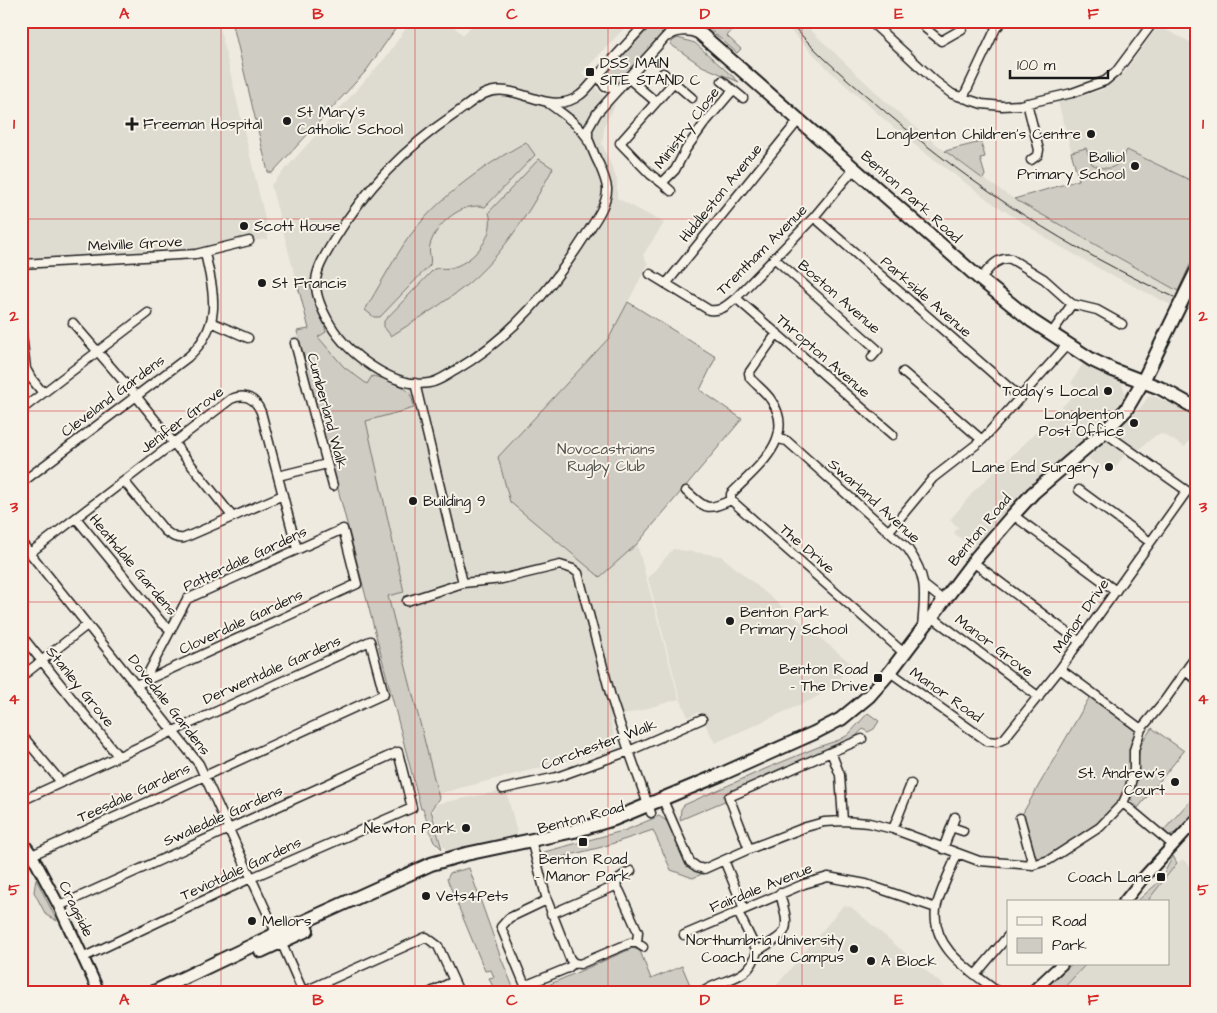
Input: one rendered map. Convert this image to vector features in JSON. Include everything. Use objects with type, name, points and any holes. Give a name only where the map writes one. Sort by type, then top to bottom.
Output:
[{"type":"main road","name":"Benton Park Road","points":[[686,21],[980,280],[1026,317],[1092,360],[1129,376],[1145,376],[1160,388],[1196,408]]},
{"type":"main road","name":"Benton Road","points":[[170,992],[431,864],[532,844],[650,810],[840,719],[869,696],[890,672],[973,562],[1033,493],[1104,432],[1126,410],[1134,399],[1196,272]]},
{"type":"main road","name":"Benton Road","points":[[154,992],[278,938]]},
{"type":"street","points":[[588,141],[588,129],[597,113],[680,21]]},
{"type":"street","points":[[870,21],[935,81],[952,94],[993,106],[1012,106],[1072,93],[1105,81],[1116,72],[1154,21]]},
{"type":"street","points":[[925,21],[925,28],[941,41],[962,29]]},
{"type":"street","points":[[963,98],[996,28],[1002,21]]},
{"type":"street","points":[[548,103],[572,123],[588,141],[607,187],[605,200],[592,226],[546,293],[508,331],[464,365],[430,383],[402,381],[376,370],[343,342],[330,324],[319,298],[316,282],[319,268],[344,224],[368,192],[392,164],[432,130],[484,94],[501,89],[548,103],[563,104],[580,96],[647,22]]},
{"type":"street","points":[[663,40],[674,32],[695,32],[702,36]]},
{"type":"street","name":"Ministry Close","points":[[663,73],[692,98]]},
{"type":"street","points":[[600,74],[600,80],[605,87],[619,89]]},
{"type":"street","points":[[628,78],[656,102]]},
{"type":"street","name":"Ministry Close","points":[[722,81],[743,98]]},
{"type":"street","name":"Ministry Close","points":[[671,191],[650,174],[620,143],[674,82]]},
{"type":"street","name":"Ministry Close","points":[[662,183],[675,170],[686,149],[704,124],[733,90]]},
{"type":"street","points":[[1027,103],[1039,150],[1038,155],[1031,160]]},
{"type":"street","name":"Hiddleston Avenue","points":[[666,284],[798,120]]},
{"type":"street","name":"Trentham Avenue","points":[[650,274],[710,310],[716,311],[722,308],[736,298],[814,217],[854,168]]},
{"type":"street","name":"Parkside Avenue","points":[[814,217],[1021,398]]},
{"type":"street","name":"Melville Grove","points":[[21,264],[205,252],[249,241]]},
{"type":"street","name":"Cleveland Gardens","points":[[21,483],[194,351],[202,341],[211,322],[214,307],[214,294],[205,252]]},
{"type":"street","name":"Boston Avenue","points":[[774,258],[878,350],[872,356]]},
{"type":"street","points":[[980,280],[997,260],[1011,259],[1044,279],[1072,304],[1097,310],[1122,324]]},
{"type":"street","name":"Thropton Avenue","points":[[736,298],[893,435]]},
{"type":"street","points":[[1051,334],[1072,304]]},
{"type":"street","points":[[21,410],[148,313]]},
{"type":"street","points":[[211,322],[248,338]]},
{"type":"street","points":[[73,323],[136,396],[232,516]]},
{"type":"street","points":[[21,325],[26,369],[30,378],[43,393]]},
{"type":"street","points":[[686,491],[705,507],[714,508],[731,500],[731,494],[773,449],[778,439],[779,419],[777,410],[764,390],[750,378],[749,373],[776,333]]},
{"type":"street","name":"Cumberland Walk","points":[[295,343],[333,486]]},
{"type":"street","points":[[888,531],[933,478],[982,440],[1067,345]]},
{"type":"street","points":[[903,372],[982,440]]},
{"type":"street","points":[[415,383],[463,583]]},
{"type":"street","name":"Jenifer Grove","points":[[30,553],[231,399],[239,396],[248,397],[257,404],[261,412],[297,549]]},
{"type":"street","points":[[1104,432],[1187,490],[1196,490]]},
{"type":"street","name":"Swarland Avenue","points":[[778,439],[787,442],[908,548],[918,564],[925,586],[922,631]]},
{"type":"street","points":[[278,476],[327,464]]},
{"type":"street","points":[[124,481],[165,531],[177,538],[184,538],[282,495]]},
{"type":"street","points":[[1079,490],[1150,542]]},
{"type":"street","name":"Manor Drive","points":[[988,741],[998,742],[1004,739],[1039,697],[1187,490]]},
{"type":"street","name":"The Drive","points":[[731,500],[905,654]]},
{"type":"street","points":[[1013,515],[1116,591]]},
{"type":"street","name":"Heathdale Gardens","points":[[76,518],[162,624],[170,629]]},
{"type":"street","name":"Patterdale Gardens","points":[[144,682],[170,629],[185,602],[190,597],[343,529],[356,584]]},
{"type":"street","name":"Dovedale Gardens","points":[[21,542],[199,764],[303,992]]},
{"type":"street","points":[[973,562],[1080,642]]},
{"type":"street","points":[[407,601],[463,583],[502,579],[560,565],[573,569],[578,573],[611,697],[650,810]]},
{"type":"street","name":"Cloverdale Gardens","points":[[136,685],[356,584]]},
{"type":"street","points":[[925,586],[944,601]]},
{"type":"street","name":"Manor Grove","points":[[932,617],[1039,697]]},
{"type":"street","points":[[21,677],[87,624]]},
{"type":"street","name":"Stanley Grove","points":[[21,635],[118,756]]},
{"type":"street","name":"Teesdale Gardens","points":[[32,855],[384,694],[370,641]]},
{"type":"street","name":"Derwentdale Gardens","points":[[21,801],[172,730],[370,641]]},
{"type":"street","points":[[665,803],[690,862],[697,867],[704,868],[806,827],[824,822],[843,820],[869,823],[893,829],[979,861],[999,864],[1033,865],[1049,860],[1100,827],[1123,803],[1130,787],[1134,770],[1134,750],[1141,729],[1165,700],[1196,656]]},
{"type":"street","points":[[1060,669],[1141,729]]},
{"type":"street","points":[[1185,671],[1196,679]]},
{"type":"street","name":"Manor Road","points":[[890,672],[988,741]]},
{"type":"street","name":"Corchester Walk","points":[[503,789],[557,777],[629,751],[702,719]]},
{"type":"street","points":[[21,734],[61,782]]},
{"type":"street","points":[[749,849],[729,797],[862,739]]},
{"type":"street","name":"Teviotdale Gardens","points":[[82,958],[251,878],[412,808],[398,752]]},
{"type":"street","name":"Swaledale Gardens","points":[[59,906],[398,752]]},
{"type":"street","points":[[831,752],[840,776],[843,820]]},
{"type":"street","points":[[893,829],[911,784]]},
{"type":"street","points":[[1123,803],[1173,845]]},
{"type":"street","points":[[943,849],[955,817]]},
{"type":"street","points":[[1020,818],[1033,865]]},
{"type":"street","points":[[1131,898],[1144,877],[1196,820]]},
{"type":"street","points":[[952,827],[963,831]]},
{"type":"street","name":"Cragside","points":[[21,840],[32,855],[59,906],[99,992]]},
{"type":"street","points":[[532,844],[547,900],[570,959],[574,963],[580,964],[630,943],[640,945],[638,932],[616,886]]},
{"type":"street","points":[[957,854],[936,908],[936,923],[940,938],[956,960],[998,992]]},
{"type":"street","points":[[704,992],[748,970],[754,961],[757,951],[724,860]]},
{"type":"street","points":[[552,914],[616,886],[622,876],[631,871]]},
{"type":"street","name":"Fairdale Avenue","points":[[684,935],[780,893],[828,877],[866,884],[936,908]]},
{"type":"street","points":[[757,951],[781,937],[786,927],[786,916],[780,893]]},
{"type":"street","points":[[547,900],[509,918],[501,927],[522,981],[529,984],[568,968],[574,963]]},
{"type":"street","points":[[303,992],[426,937],[438,946],[459,992]]},
{"type":"street","points":[[976,974],[1007,937]]},
{"type":"street","points":[[1032,992],[1060,966]]},
{"type":"street","points":[[431,992],[454,982]]},
{"type":"shaded area","name":"Freeman Hospital","points":[[21,21],[218,21],[267,227],[268,239],[252,241],[251,236],[205,247],[21,258]]},
{"type":"shaded area","points":[[411,21],[448,21],[463,35],[476,21],[631,21],[582,73],[615,106],[605,123],[602,144],[617,180],[617,198],[664,223],[643,255],[648,264],[609,338],[498,458],[510,502],[600,576],[637,544],[679,699],[610,719],[617,748],[437,794],[327,351],[309,329],[271,185],[386,57]]},
{"type":"shaded area","name":"Balliol Primary School","points":[[781,21],[801,21],[883,99],[920,131],[964,166],[1014,199],[1079,179],[1058,102],[1102,90],[1124,73],[1158,26],[1196,45],[1196,252],[1171,305],[1056,244],[994,204],[893,127],[834,75]]},
{"type":"shaded area","points":[[1084,362],[1117,377],[1121,381],[1125,392],[1123,401],[1084,442],[1044,473],[1003,514],[974,549],[954,533],[958,527],[950,520],[975,490],[1078,391],[1071,383]]},
{"type":"shaded area","points":[[1153,396],[1196,415],[1196,429],[1185,447],[1163,434],[1156,435],[1137,451],[1126,453],[1110,475],[1088,458],[1141,407],[1148,397]]},
{"type":"shaded area","name":"Benton Park Primary School","points":[[673,549],[721,556],[853,665],[826,691],[813,699],[715,743],[699,712],[688,717],[680,698],[648,578]]},
{"type":"shaded area","points":[[506,790],[518,836],[453,850],[447,850],[443,846],[433,813],[436,804]]},
{"type":"shaded area","points":[[1182,859],[1196,871],[1196,992],[1045,992],[1075,966],[1170,966],[1170,900],[1144,900]]},
{"type":"shaded area","name":"Northumbria University Coach Lane Campus","points":[[843,906],[851,907],[951,992],[771,992]]},
{"type":"green space","name":"St Mary's Catholic School","points":[[232,21],[401,21],[366,71],[272,173],[268,172]]},
{"type":"green space","points":[[656,21],[666,21],[669,24],[652,48],[618,84],[609,85],[604,79],[605,74]]},
{"type":"green space","points":[[700,21],[740,21],[727,36],[741,49],[737,53]]},
{"type":"green space","points":[[678,38],[695,43],[739,82],[702,66],[670,44]]},
{"type":"green space","points":[[526,142],[535,155],[485,207],[468,207],[459,211],[438,229],[430,245],[430,265],[380,317],[374,317],[365,310],[404,244],[429,213],[475,174]]},
{"type":"green space","points":[[981,142],[985,157],[980,158],[985,175],[983,179],[945,151]]},
{"type":"green space","points":[[1086,148],[1092,164],[1098,167],[1113,167],[1121,161],[1127,150],[1196,183],[1196,252],[1178,291],[1014,199],[1079,180],[1071,152]]},
{"type":"green space","points":[[539,159],[553,168],[523,220],[499,252],[471,281],[455,294],[391,336],[384,327],[384,321],[434,269],[454,267],[462,264],[476,253],[487,238],[490,221],[489,212]]},
{"type":"green space","points":[[304,284],[311,285],[318,311],[324,323],[326,332],[318,337],[344,367],[367,384],[372,376],[400,385],[413,400],[414,408],[366,421],[404,592],[388,596],[439,798],[431,810],[442,849],[433,840],[423,809],[421,809],[297,331],[309,329],[298,286]]},
{"type":"green space","name":"Novocastrians Rugby Club","points":[[628,302],[716,357],[700,390],[742,419],[637,544],[600,577],[510,502],[498,457],[609,338]]},
{"type":"green space","points":[[1092,693],[1141,729],[1134,769],[1123,803],[1078,842],[1033,865],[1020,818]]},
{"type":"green space","points":[[868,713],[879,721],[874,729],[868,732],[863,729],[854,738],[731,791],[727,800],[680,820],[681,809],[684,805],[765,769],[839,740],[848,735]]},
{"type":"green space","points":[[1152,728],[1184,751],[1138,808],[1131,799],[1140,745]]},
{"type":"green space","points":[[1196,794],[1196,813],[1180,829],[1169,835],[1164,830]]},
{"type":"green space","points":[[659,816],[668,823],[685,859],[696,870],[704,873],[693,878],[671,870],[653,830],[602,847],[542,862],[541,855],[544,852],[626,830]]},
{"type":"green space","points":[[1173,856],[1177,863],[1149,900],[1138,900],[1160,881]]},
{"type":"green space","points":[[469,868],[515,992],[495,992],[489,978],[494,977],[491,970],[485,971],[447,879],[450,873]]},
{"type":"green space","points":[[36,879],[57,921],[46,915],[34,892]]},
{"type":"green space","points":[[633,948],[640,951],[651,979],[682,966],[693,992],[532,992]]},
{"type":"green space","points":[[1070,966],[1084,966],[1060,992],[1040,992]]},
{"type":"tram line","points":[[789,21],[824,58],[862,92],[956,168],[1060,238],[1174,297]]},
{"type":"place","name":"DSS MAIN SITE STAND C","points":[[590,72]]},
{"type":"place","name":"St Mary's Catholic School","points":[[287,121]]},
{"type":"place","name":"Freeman Hospital","points":[[132,124]]},
{"type":"place","name":"Longbenton Children's Centre","points":[[1091,134]]},
{"type":"place","name":"Balliol Primary School","points":[[1135,166]]},
{"type":"place","name":"Scott House","points":[[244,226]]},
{"type":"place","name":"St Francis","points":[[262,283]]},
{"type":"place","name":"Today's Local","points":[[1108,391]]},
{"type":"place","name":"Longbenton Post Office","points":[[1134,423]]},
{"type":"place","name":"Lane End Surgery","points":[[1109,467]]},
{"type":"place","name":"Building 9","points":[[413,501]]},
{"type":"place","name":"Benton Park Primary School","points":[[730,621]]},
{"type":"place","name":"Benton Road - The Drive","points":[[878,678]]},
{"type":"place","name":"St. Andrew’s Court","points":[[1175,782]]},
{"type":"place","name":"Newton Park","points":[[466,828]]},
{"type":"place","name":"Benton Road - Manor Park","points":[[583,842]]},
{"type":"place","name":"Coach Lane","points":[[1161,877]]},
{"type":"place","name":"Vets4Pets","points":[[426,896]]},
{"type":"place","name":"Mellors","points":[[252,921]]},
{"type":"place","name":"Northumbria University Coach Lane Campus","points":[[854,949]]},
{"type":"place","name":"A Block","points":[[871,961]]}]
